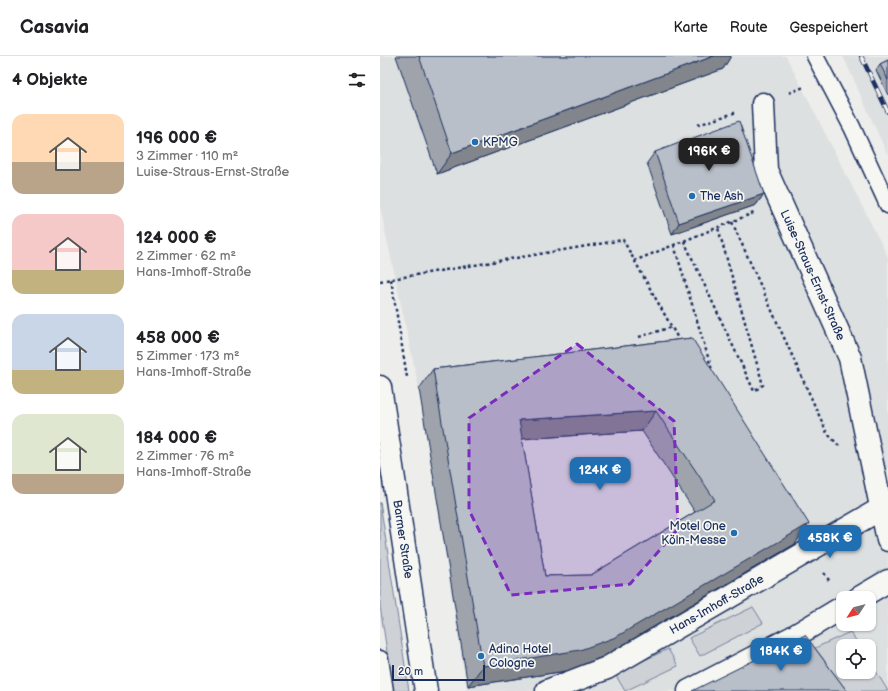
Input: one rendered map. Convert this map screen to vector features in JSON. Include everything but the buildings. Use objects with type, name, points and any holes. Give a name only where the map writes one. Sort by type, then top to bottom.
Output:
[{"type":"street","name":"Luise-Straus-Ernst-Straße","points":[[763,104],[766,170],[850,358],[888,540]]},
{"type":"street","name":"Barmer Straße","points":[[380,387],[426,691]]},
{"type":"street","name":"Hans-Imhoff-Straße","points":[[547,691],[608,668],[882,508]]},
{"type":"street","points":[[870,591],[888,580]]},
{"type":"street","points":[[689,691],[793,637],[836,611]]},
{"type":"lane","points":[[815,56],[852,128],[888,205]]},
{"type":"lane","points":[[380,659],[385,691]]},
{"type":"path","points":[[698,125],[763,104],[827,78]]},
{"type":"path","points":[[634,261],[781,202]]},
{"type":"path","points":[[732,222],[827,433],[843,450]]},
{"type":"path","points":[[684,241],[754,391],[763,385],[718,228]]},
{"type":"path","points":[[380,281],[623,240],[683,348]]},
{"type":"path","points":[[674,245],[712,372]]},
{"type":"path","points":[[390,279],[408,382]]},
{"type":"path","points":[[639,337],[672,328]]},
{"type":"highlighted area","points":[[577,344],[674,421],[678,529],[630,584],[511,595],[469,510],[469,418]]},
{"type":"shaded area","points":[[380,56],[786,56],[888,257],[888,691],[467,691],[419,389],[380,207]]},
{"type":"shaded area","points":[[843,56],[888,56],[888,156],[869,114]]},
{"type":"shaded area","points":[[380,502],[409,691],[393,691],[380,606]]},
{"type":"shaded area","points":[[753,607],[763,623],[700,656],[689,638]]},
{"type":"shaded area","points":[[850,632],[855,639],[836,639],[836,676],[815,648]]},
{"type":"shaded area","points":[[668,649],[678,666],[625,691],[615,674]]},
{"type":"shaded area","points":[[876,671],[888,691],[847,691],[838,679],[876,679]]},
{"type":"railway","points":[[861,56],[888,112]]},
{"type":"place","name":"KPMG","points":[[475,142]]},
{"type":"place","name":"The Ash","points":[[692,196]]},
{"type":"place","name":"Motel One Köln-Messe","points":[[734,533]]},
{"type":"place","name":"Adina Hotel Cologne","points":[[481,656]]}]
